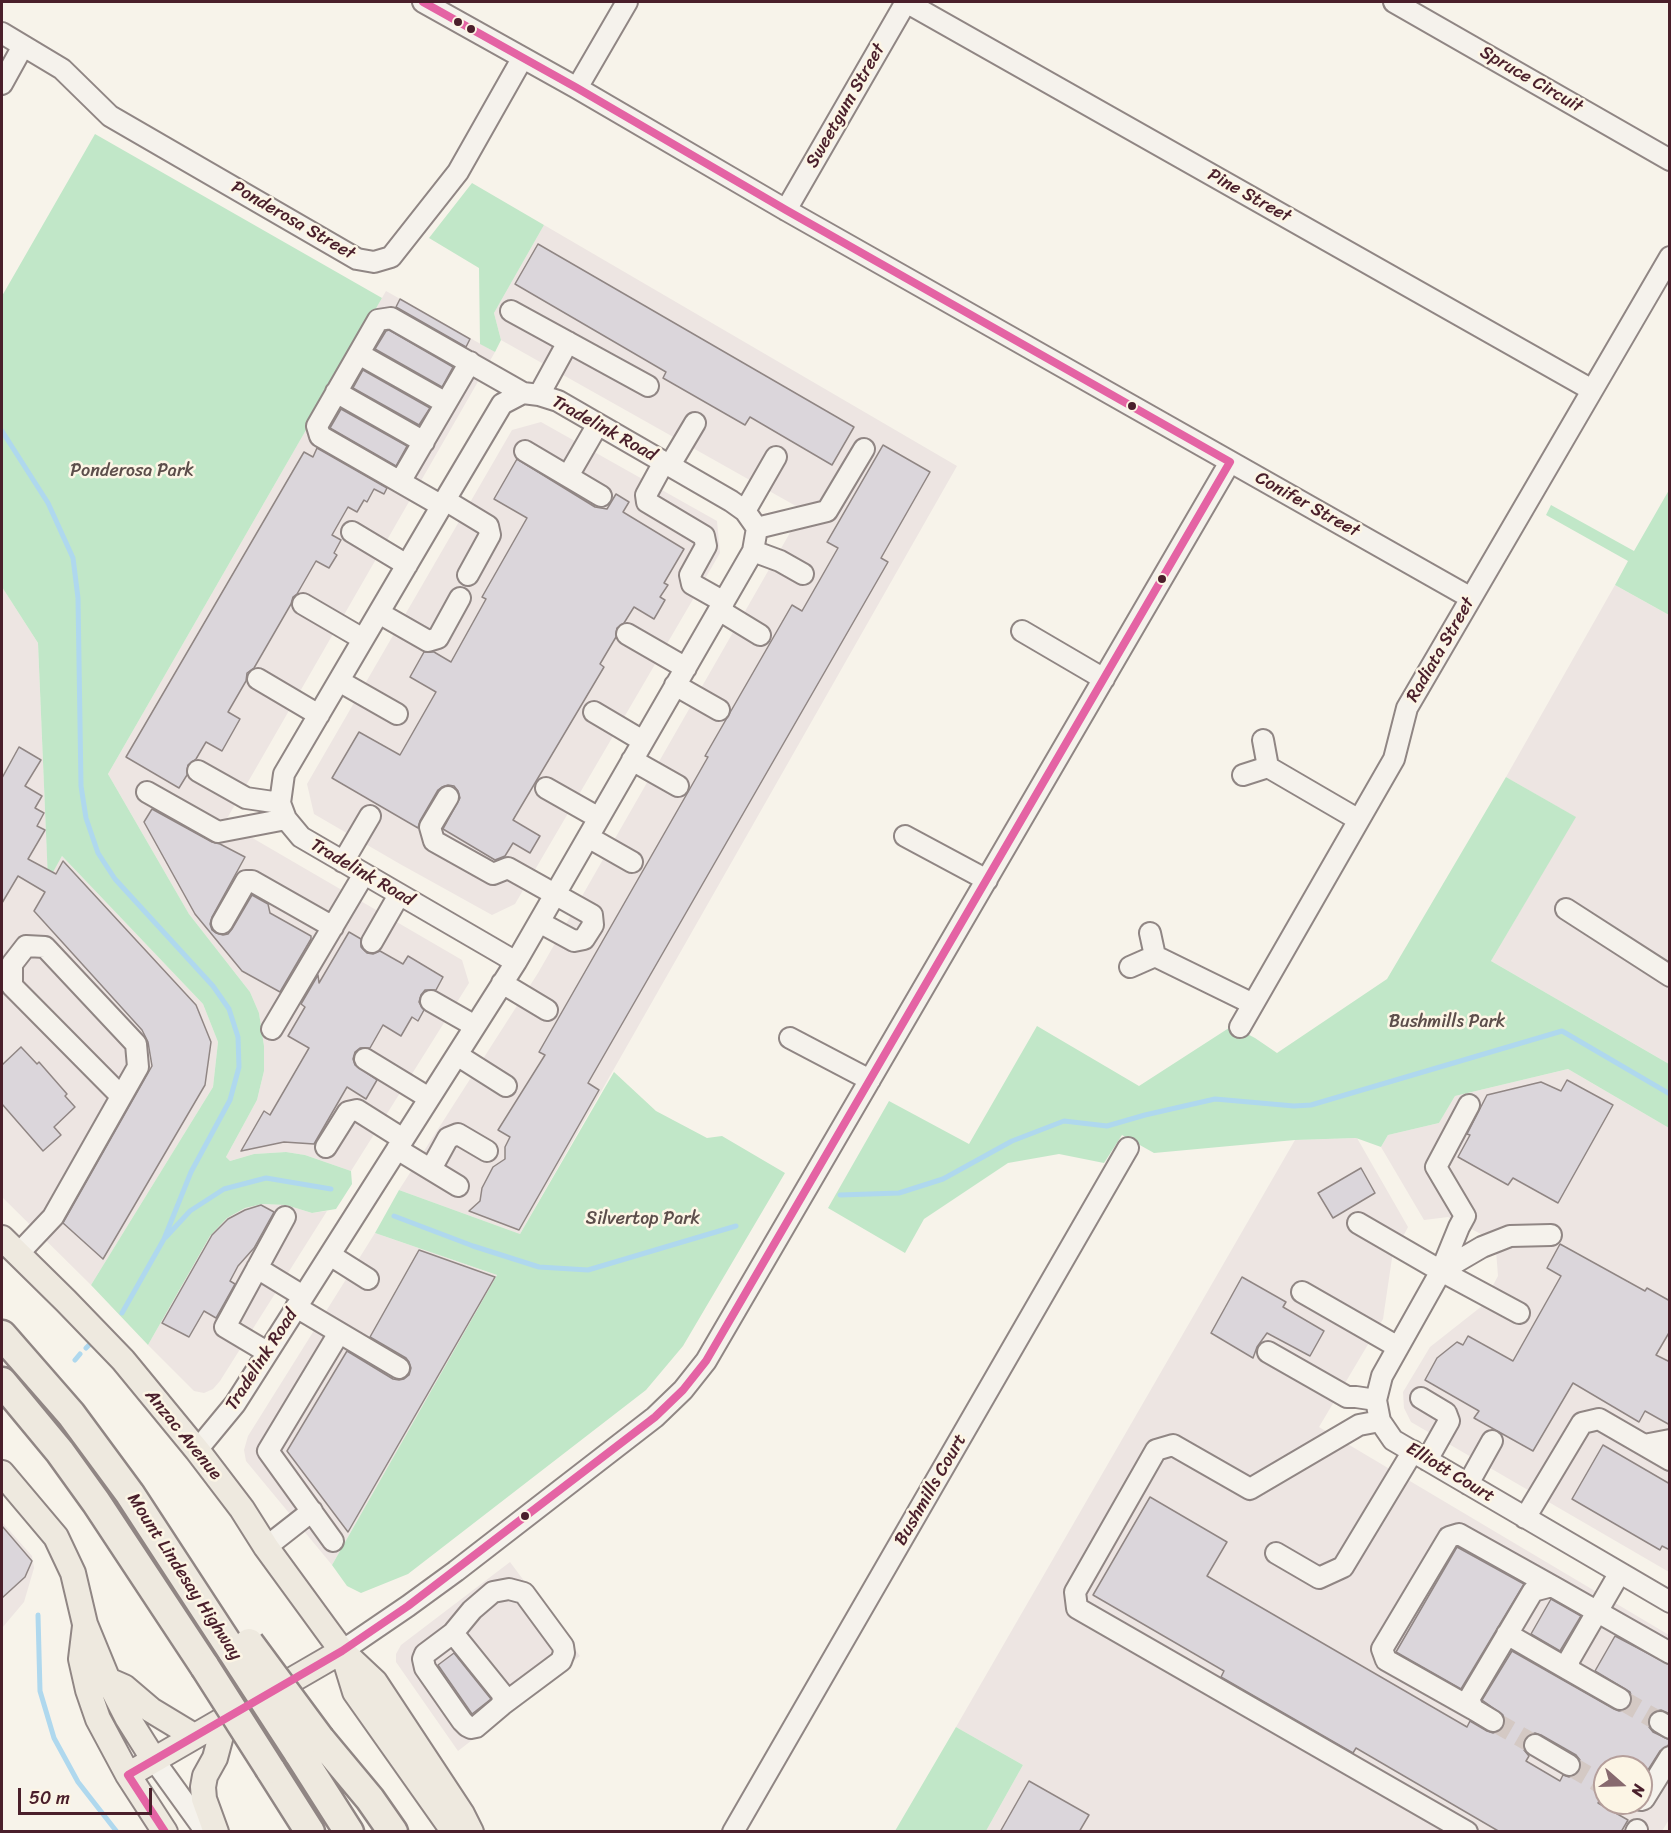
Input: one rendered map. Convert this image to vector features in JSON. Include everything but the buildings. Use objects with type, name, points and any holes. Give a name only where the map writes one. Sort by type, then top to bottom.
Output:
[{"type":"highway","name":"Mount Lindesay Highway","points":[[2,1335],[71,1414],[130,1494],[209,1613],[241,1648],[309,1745],[349,1832]]},
{"type":"highway","name":"Mount Lindesay Highway","points":[[2,1382],[60,1452],[96,1502],[310,1832]]},
{"type":"highway","points":[[309,1745],[370,1799],[393,1832]]},
{"type":"highway","points":[[270,1769],[273,1799],[290,1832]]},
{"type":"main road","name":"Anzac Avenue","points":[[10,1246],[123,1360],[197,1450],[242,1509],[266,1547],[342,1651],[375,1682],[462,1814],[471,1832]]},
{"type":"main road","points":[[2,1473],[56,1537],[73,1573],[86,1624],[108,1680],[127,1717],[154,1760]]},
{"type":"main road","points":[[86,1624],[81,1659],[98,1719],[128,1775],[165,1832]]},
{"type":"main road","name":"Anzac Avenue","points":[[342,1651],[355,1692],[453,1832]]},
{"type":"main road","points":[[128,1775],[342,1651]]},
{"type":"main road","points":[[108,1680],[124,1687],[151,1710],[194,1736]]},
{"type":"main road","points":[[216,1832],[204,1799],[203,1787],[226,1717]]},
{"type":"street","name":"Conifer Street","points":[[423,2],[1471,598]]},
{"type":"street","points":[[577,88],[627,2]]},
{"type":"street","name":"Sweetgum Street","points":[[786,210],[906,2]]},
{"type":"street","name":"Pine Street","points":[[906,2],[1593,390]]},
{"type":"street","name":"Spruce Circuit","points":[[1394,2],[1669,158]]},
{"type":"street","name":"Ponderosa Street","points":[[2,33],[63,69],[110,116],[357,259],[374,262],[392,257],[458,172],[522,58]]},
{"type":"street","points":[[2,84],[23,46]]},
{"type":"street","name":"Radiata Street","points":[[1240,1027],[1394,759],[1407,708],[1670,257]]},
{"type":"street","points":[[511,311],[648,386]]},
{"type":"street","name":"Tradelink Road","points":[[197,1450],[235,1404],[516,962],[753,551],[757,528],[745,511],[731,501],[558,401],[531,394],[391,318],[378,320],[359,354]]},
{"type":"street","points":[[283,811],[284,774],[502,404],[531,394],[568,342]]},
{"type":"street","points":[[446,403],[359,354],[317,426],[320,436],[400,482],[488,525],[490,536],[468,575]]},
{"type":"street","points":[[400,482],[470,362]]},
{"type":"street","points":[[336,392],[424,442]]},
{"type":"street","points":[[695,423],[646,495],[647,502],[704,536],[706,546],[690,575],[692,584],[760,634]]},
{"type":"street","points":[[568,476],[598,424]]},
{"type":"street","points":[[757,528],[827,511],[864,449]]},
{"type":"street","points":[[525,451],[602,496]]},
{"type":"street","points":[[745,511],[776,457]]},
{"type":"street","points":[[342,1651],[456,1571],[655,1417],[683,1390],[706,1361],[1230,462]]},
{"type":"street","points":[[351,532],[408,565]]},
{"type":"street","points":[[753,551],[780,561],[802,573]]},
{"type":"street","points":[[379,614],[428,641],[438,638],[460,598]]},
{"type":"street","points":[[303,604],[363,639]]},
{"type":"street","points":[[1022,631],[1104,678]]},
{"type":"street","points":[[627,634],[686,668]]},
{"type":"street","points":[[258,679],[319,715]]},
{"type":"street","points":[[339,681],[397,714]]},
{"type":"street","points":[[675,685],[719,710]]},
{"type":"street","points":[[594,712],[643,741]]},
{"type":"street","points":[[1263,740],[1268,767]]},
{"type":"street","points":[[632,760],[678,786]]},
{"type":"street","points":[[1243,775],[1268,767],[1359,820]]},
{"type":"street","points":[[198,771],[246,798],[283,811]]},
{"type":"street","points":[[546,788],[599,818]]},
{"type":"street","points":[[147,792],[218,832],[283,811]]},
{"type":"street","points":[[448,797],[430,827],[434,841],[493,874],[508,868],[592,915],[593,925],[584,939],[574,941],[539,922]]},
{"type":"street","name":"Tradelink Road","points":[[283,811],[301,837],[516,962]]},
{"type":"street","points":[[343,862],[370,816]]},
{"type":"street","points":[[905,836],[987,880]]},
{"type":"street","points":[[588,837],[633,862]]},
{"type":"street","points":[[272,1029],[364,874]]},
{"type":"street","points":[[222,923],[246,881],[252,881],[333,927]]},
{"type":"street","points":[[372,942],[399,895]]},
{"type":"street","points":[[1566,909],[1670,976]]},
{"type":"street","points":[[1150,933],[1155,956]]},
{"type":"street","points":[[10,1246],[52,1217],[138,1067],[136,1044],[45,946],[26,946],[12,964],[12,986],[121,1096]]},
{"type":"street","points":[[1130,967],[1155,956],[1253,1004]]},
{"type":"street","points":[[502,983],[547,1010]]},
{"type":"street","points":[[431,1001],[475,1026]]},
{"type":"street","points":[[790,1038],[870,1080]]},
{"type":"street","points":[[457,1055],[506,1086]]},
{"type":"street","points":[[365,1059],[429,1098]]},
{"type":"street","name":"Elliott Court","points":[[1469,1106],[1436,1167],[1465,1216],[1440,1271],[1382,1376],[1376,1400],[1380,1421],[1393,1440],[1670,1602]]},
{"type":"street","points":[[326,1147],[348,1112],[357,1110],[431,1169],[458,1186]]},
{"type":"street","points":[[431,1169],[448,1138],[458,1134],[487,1151]]},
{"type":"street","name":"Bushmills Court","points":[[733,1832],[1128,1148]]},
{"type":"street","points":[[267,1352],[225,1326],[285,1217]]},
{"type":"street","points":[[1358,1223],[1440,1271],[1519,1313]]},
{"type":"street","points":[[1440,1271],[1482,1247],[1510,1236],[1551,1235]]},
{"type":"street","points":[[330,1255],[368,1279]]},
{"type":"street","points":[[257,1268],[339,1333],[399,1368]]},
{"type":"street","points":[[1302,1292],[1398,1347]]},
{"type":"street","points":[[333,1541],[268,1451],[339,1333]]},
{"type":"street","points":[[1268,1352],[1347,1397],[1376,1400]]},
{"type":"street","points":[[1276,1553],[1319,1578],[1343,1567],[1420,1456],[1449,1421],[1446,1413],[1421,1398]]},
{"type":"street","points":[[1525,1518],[1582,1423],[1599,1419],[1670,1460]]},
{"type":"street","points":[[1380,1421],[1359,1425],[1250,1489],[1173,1445],[1156,1450],[1075,1592],[1077,1608],[1467,1832]]},
{"type":"street","points":[[1644,1445],[1670,1440]]},
{"type":"street","points":[[1468,1484],[1492,1441]]},
{"type":"street","points":[[266,1547],[312,1511]]},
{"type":"street","points":[[1493,1721],[1386,1660],[1382,1649],[1449,1537],[1459,1534],[1670,1653]]},
{"type":"street","points":[[1571,1671],[1568,1662],[1619,1574]]},
{"type":"street","points":[[1473,1709],[1469,1699],[1533,1591],[1552,1586]]},
{"type":"street","points":[[509,1589],[524,1593],[563,1646],[564,1653],[561,1661],[476,1727],[471,1728],[466,1726],[425,1668],[423,1659],[425,1654],[453,1633],[472,1610],[493,1592],[509,1589]]},
{"type":"street","points":[[453,1633],[503,1695],[502,1706]]},
{"type":"street","points":[[1507,1634],[1620,1699]]},
{"type":"street","points":[[1536,1745],[1569,1765]]},
{"type":"street","points":[[1653,1784],[1670,1757]]},
{"type":"street","points":[[154,1760],[206,1832]]},
{"type":"shaded area","points":[[544,225],[957,466],[520,1234],[399,1190],[538,973],[803,510],[501,340],[494,313]]},
{"type":"shaded area","points":[[386,291],[495,352],[225,822],[462,960],[469,983],[351,1171],[305,1155],[286,1152],[254,1154],[230,1161],[226,1157],[257,1100],[264,1071],[264,1046],[259,1013],[250,992],[189,914],[108,774]]},
{"type":"shaded area","points":[[541,422],[717,521],[720,553],[515,904],[492,915],[314,814],[307,784],[512,430]]},
{"type":"shaded area","points":[[1615,585],[1669,615],[1669,1064],[1491,961],[1575,817],[1506,777]]},
{"type":"shaded area","points":[[2,587],[38,643],[48,879],[62,856],[203,1004],[218,1042],[213,1087],[91,1285],[2,1197]]},
{"type":"shaded area","points":[[1568,1069],[1669,1128],[1669,1572],[1411,1422],[1404,1408],[1403,1392],[1430,1347],[1482,1306],[1498,1276],[1496,1250],[1481,1234],[1448,1217],[1424,1220],[1381,1147],[1388,1135],[1439,1123],[1455,1096]]},
{"type":"shaded area","points":[[1357,1138],[1408,1227],[1392,1258],[1383,1319],[1319,1427],[1669,1635],[1670,1818],[1662,1831],[986,1831],[1023,1765],[956,1727],[1295,1140]]},
{"type":"shaded area","points":[[262,1204],[286,1205],[312,1213],[327,1211],[220,1381],[213,1389],[204,1393],[194,1391],[148,1345],[210,1236],[227,1218],[245,1208]]},
{"type":"shaded area","points":[[375,1233],[497,1275],[332,1565],[246,1461],[244,1450],[248,1436]]},
{"type":"shaded area","points":[[2,1522],[32,1556],[34,1568],[24,1602],[2,1628]]},
{"type":"shaded area","points":[[510,1562],[580,1656],[458,1751],[396,1662],[396,1654],[401,1645]]},
{"type":"green space","name":"Ponderosa Park","points":[[95,134],[382,298],[108,774],[189,914],[250,992],[259,1013],[264,1046],[264,1071],[257,1100],[226,1157],[230,1161],[254,1154],[286,1152],[305,1155],[351,1171],[352,1184],[336,1209],[312,1213],[286,1205],[262,1204],[245,1208],[227,1218],[210,1236],[148,1345],[91,1285],[213,1087],[218,1042],[203,1004],[62,856],[48,881],[38,643],[2,587],[2,296]]},
{"type":"green space","points":[[472,183],[544,225],[494,313],[501,340],[495,352],[480,344],[479,268],[429,238]]},
{"type":"green space","points":[[1669,490],[1669,615],[1615,585],[1628,561],[1546,515],[1551,505],[1634,551]]},
{"type":"green space","name":"Bushmills Park","points":[[1506,777],[1576,817],[1491,961],[1669,1064],[1669,1128],[1568,1069],[1455,1096],[1439,1123],[1388,1135],[1381,1147],[1356,1138],[1295,1140],[1154,1153],[1122,1135],[1104,1163],[1059,1154],[1008,1163],[924,1219],[905,1253],[828,1208],[889,1101],[969,1144],[1037,1026],[1139,1086],[1232,1026],[1277,1053],[1387,979]]},
{"type":"green space","name":"Silvertop Park","points":[[614,1072],[656,1111],[707,1138],[722,1136],[785,1173],[683,1346],[646,1390],[408,1574],[361,1593],[347,1586],[332,1565],[497,1275],[375,1233],[399,1190],[520,1234]]},
{"type":"green space","points":[[956,1727],[1023,1765],[986,1831],[895,1831]]},
{"type":"waterway","points":[[2,431],[48,503],[73,558],[78,598],[81,786],[86,818],[98,853],[115,879],[213,986],[229,1009],[238,1037],[239,1067],[230,1100],[191,1172],[164,1239],[122,1313]]},
{"type":"waterway","points":[[840,1195],[899,1193],[943,1179],[1012,1141],[1064,1121],[1107,1126],[1215,1099],[1294,1106],[1311,1105],[1562,1031],[1670,1094]]},
{"type":"waterway","points":[[166,1237],[190,1211],[224,1189],[266,1178],[331,1189]]},
{"type":"waterway","points":[[394,1216],[473,1246],[539,1267],[588,1270],[736,1226]]},
{"type":"waterway","points":[[86,1348],[92,1342]]},
{"type":"waterway","points":[[75,1360],[80,1354]]},
{"type":"waterway","points":[[38,1615],[40,1691],[54,1738],[78,1782],[117,1832]]},
{"type":"tunnel","points":[[1620,1699],[1660,1722]]},
{"type":"tunnel","points":[[1493,1721],[1535,1745]]},
{"type":"tunnel","points":[[1569,1765],[1593,1779]]},
{"type":"transit line","points":[[423,2],[1230,462]]},
{"type":"transit line","points":[[165,1832],[128,1775],[342,1651],[408,1606],[655,1417],[683,1390],[706,1361],[1230,462]]}]
